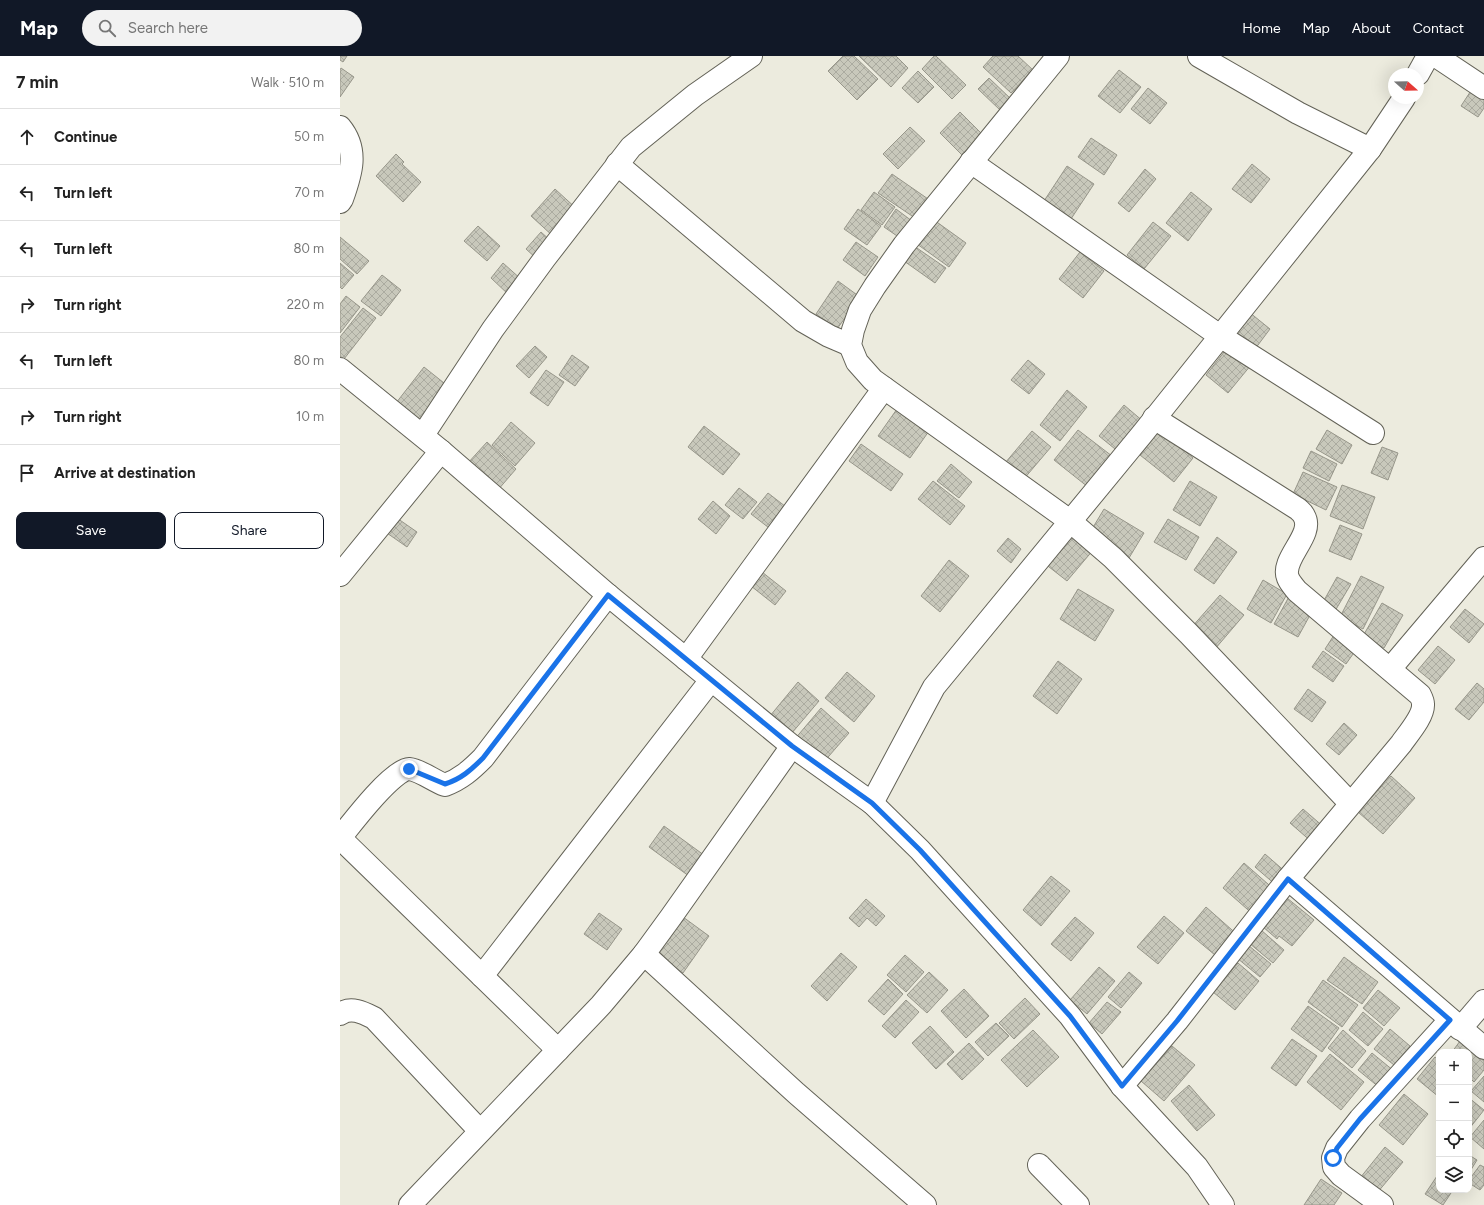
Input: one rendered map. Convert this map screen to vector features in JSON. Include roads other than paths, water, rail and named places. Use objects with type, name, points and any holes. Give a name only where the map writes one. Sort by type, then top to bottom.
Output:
[{"type":"street","points":[[423,435],[493,329],[545,258],[631,147],[695,95],[751,56]]},
{"type":"street","points":[[1058,56],[904,245],[860,310],[852,330],[850,345],[857,362],[873,380],[1070,521],[1113,558],[1145,589],[1350,803]]},
{"type":"street","points":[[1199,56],[1298,112],[1370,149]]},
{"type":"street","points":[[1421,68],[1428,56]]},
{"type":"street","points":[[1436,56],[1484,88]]},
{"type":"street","points":[[872,803],[934,687],[1154,418],[1370,149],[1400,104]]},
{"type":"street","points":[[340,127],[347,136],[352,156],[350,177],[340,202]]},
{"type":"street","points":[[971,162],[1220,336],[1373,432]]},
{"type":"street","points":[[617,164],[803,321],[829,336],[850,345]]},
{"type":"street","points":[[340,369],[423,435],[608,595],[686,660],[792,746],[872,803],[920,850],[1070,1016],[1122,1086],[1197,1167],[1223,1205]]},
{"type":"street","points":[[686,660],[884,388]]},
{"type":"street","points":[[1122,1086],[1177,1021],[1288,879],[1350,803],[1401,744],[1413,728],[1421,713],[1423,704],[1420,695],[1297,591],[1287,577],[1288,565],[1302,538],[1306,525],[1304,516],[1301,512],[1154,418]]},
{"type":"street","points":[[340,576],[441,451]]},
{"type":"street","points":[[1390,669],[1484,558]]},
{"type":"street","points":[[558,1050],[340,838],[394,775],[402,770],[409,769],[445,784],[456,781],[464,776],[483,758],[608,595]]},
{"type":"street","points":[[482,976],[711,680]]},
{"type":"street","points":[[410,1205],[601,1005],[644,954],[792,746]]},
{"type":"street","points":[[1288,879],[1455,1025],[1484,1048]]},
{"type":"street","points":[[644,954],[796,1093],[925,1205]]},
{"type":"street","points":[[1382,1205],[1341,1175],[1334,1167],[1333,1158],[1337,1148],[1360,1119],[1455,1025],[1484,1001]]},
{"type":"street","points":[[340,1014],[343,1012],[358,1010],[374,1018],[480,1131]]},
{"type":"street","points":[[1039,1165],[1078,1205]]}]
